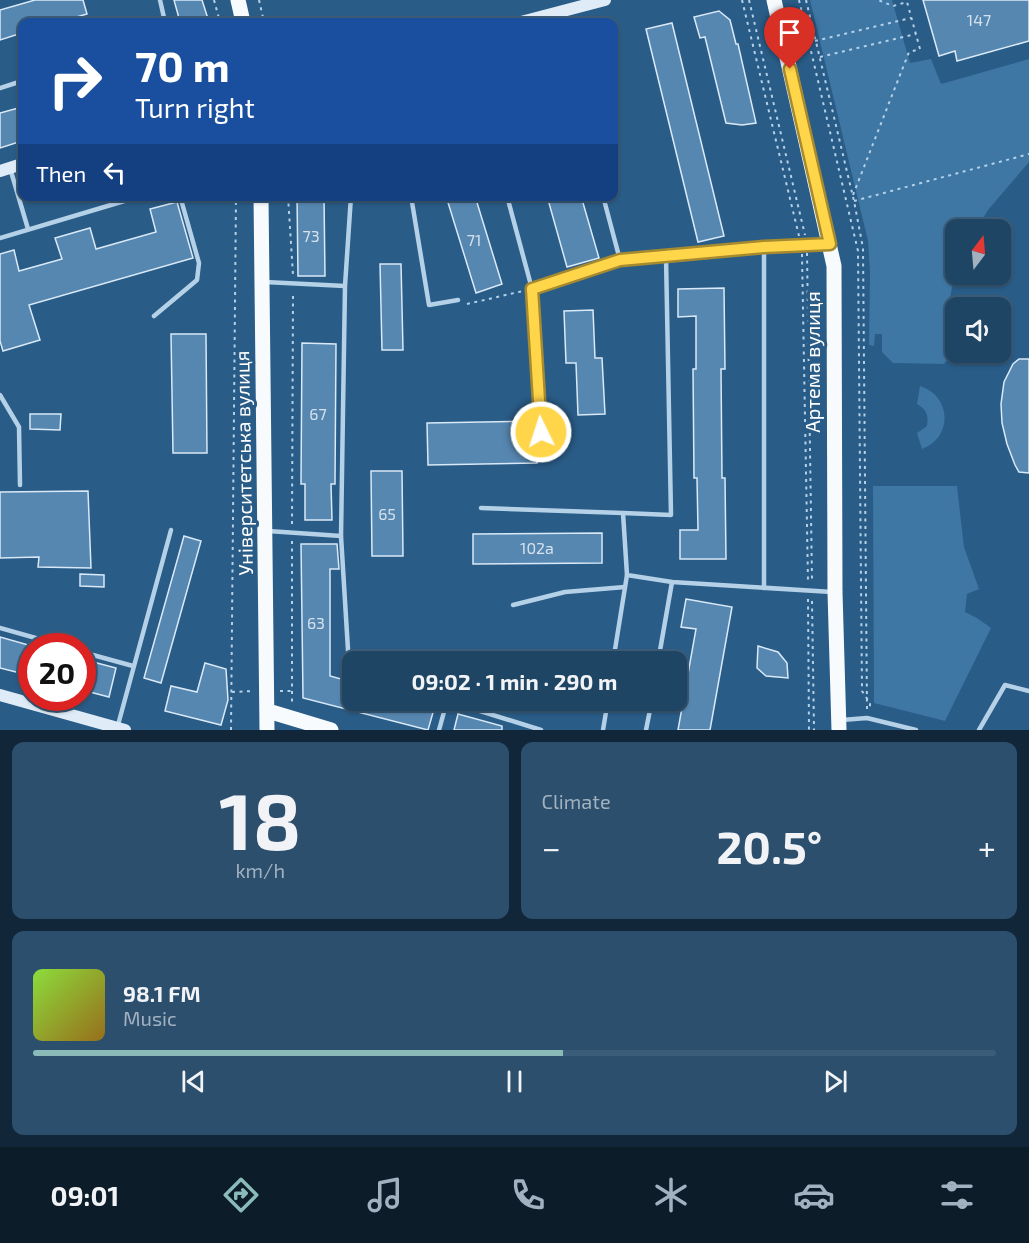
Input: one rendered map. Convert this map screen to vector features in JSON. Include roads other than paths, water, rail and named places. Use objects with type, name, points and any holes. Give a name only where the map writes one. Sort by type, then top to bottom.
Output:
[{"type":"main road","points":[[238,0],[242,18]]},
{"type":"main road","name":"Артема вулиця","points":[[774,0],[834,266],[835,592],[839,725]]},
{"type":"main road","name":"Університетська вулиця","points":[[261,201],[267,730]]},
{"type":"main road","points":[[268,711],[331,730]]},
{"type":"street","points":[[556,18],[605,0]]},
{"type":"street","points":[[0,695],[121,729]]},
{"type":"lane","points":[[160,0],[164,18]]},
{"type":"lane","points":[[0,88],[18,82]]},
{"type":"lane","points":[[11,168],[18,193]]},
{"type":"lane","points":[[20,201],[28,229]]},
{"type":"lane","points":[[0,238],[124,201]]},
{"type":"lane","points":[[154,316],[197,280],[199,263],[181,201]]},
{"type":"lane","points":[[348,651],[341,536],[345,286],[351,201]]},
{"type":"lane","points":[[412,201],[429,304],[458,300]]},
{"type":"lane","points":[[508,201],[532,289],[541,432]]},
{"type":"lane","points":[[604,201],[620,260]]},
{"type":"lane","points":[[532,289],[620,260],[764,247],[830,244]]},
{"type":"lane","points":[[764,247],[764,588]]},
{"type":"lane","points":[[481,507],[671,515],[666,257]]},
{"type":"lane","points":[[263,282],[345,286]]},
{"type":"lane","points":[[0,395],[19,427],[20,484]]},
{"type":"lane","points":[[616,651],[627,575],[623,513]]},
{"type":"lane","points":[[121,729],[133,666],[171,530]]},
{"type":"lane","points":[[266,531],[341,536]]},
{"type":"lane","points":[[627,575],[672,582],[835,592]]},
{"type":"lane","points":[[660,651],[672,582]]},
{"type":"lane","points":[[513,605],[565,592],[625,588]]},
{"type":"lane","points":[[0,628],[18,633]]},
{"type":"lane","points":[[96,656],[133,666]]},
{"type":"lane","points":[[979,730],[1005,685],[1029,691]]},
{"type":"lane","points":[[439,730],[444,711]]},
{"type":"lane","points":[[479,711],[541,730]]},
{"type":"lane","points":[[603,730],[606,711]]},
{"type":"lane","points":[[646,730],[649,711]]},
{"type":"lane","points":[[839,725],[867,718],[916,730]]}]
